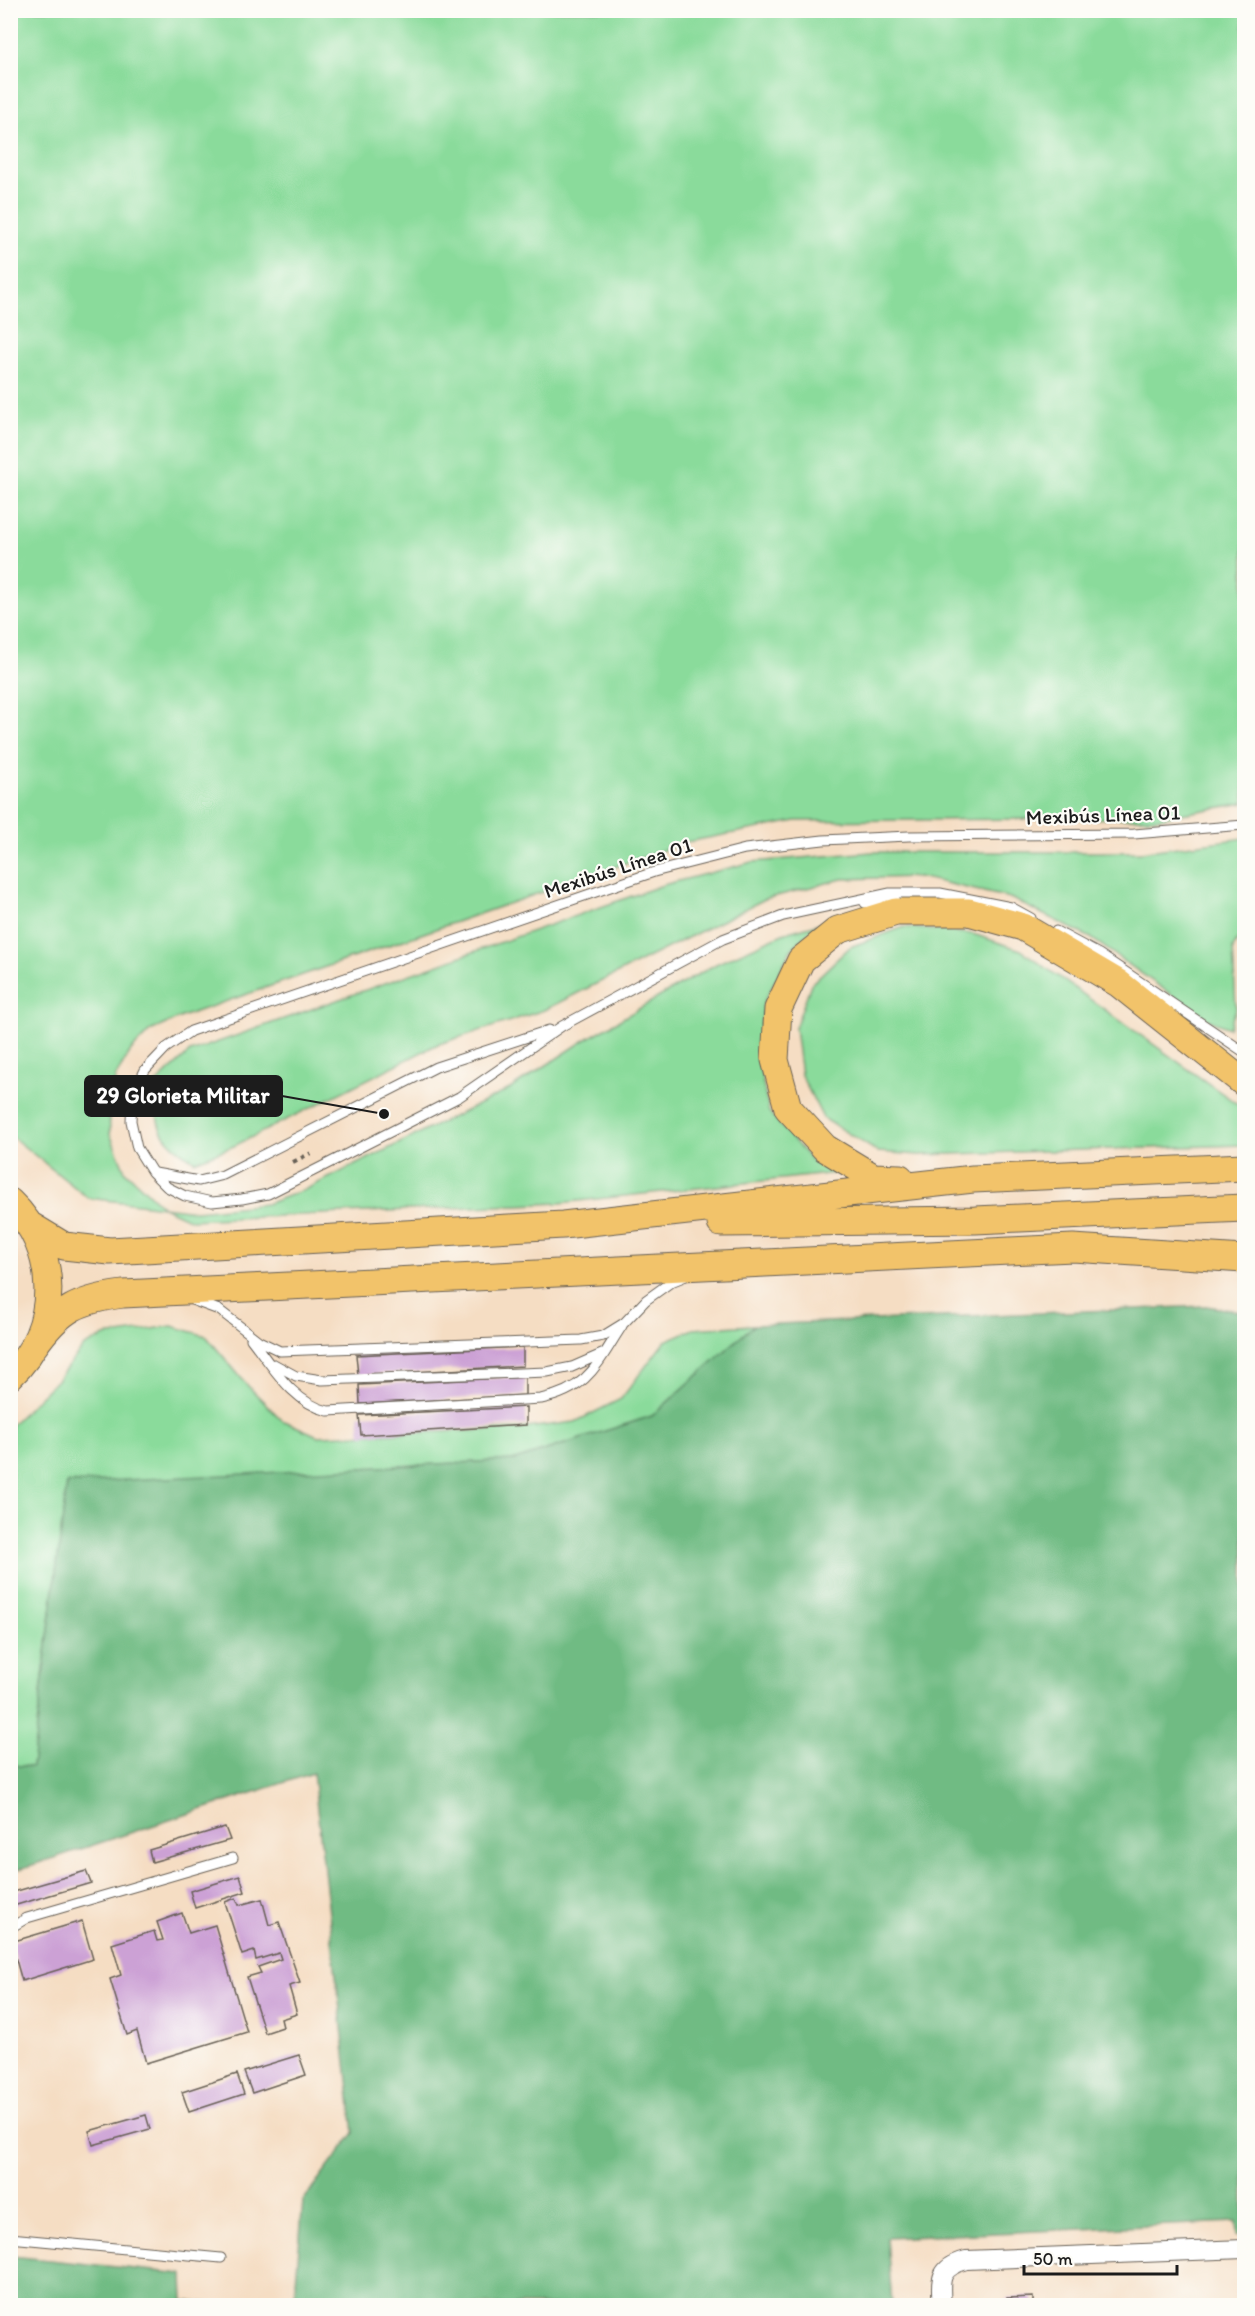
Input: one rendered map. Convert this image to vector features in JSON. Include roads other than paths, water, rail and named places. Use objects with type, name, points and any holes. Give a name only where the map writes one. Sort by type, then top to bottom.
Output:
[{"type":"main road","points":[[1245,1083],[1118,982],[1023,927],[969,912],[896,912],[838,930],[801,960],[778,1010],[776,1060],[788,1108],[825,1148],[873,1177],[973,1179],[1245,1167]]},
{"type":"main road","points":[[564,1225],[973,1179]]},
{"type":"main road","points":[[10,1202],[31,1226],[41,1246],[49,1287],[47,1309],[34,1346]]},
{"type":"main road","points":[[31,1226],[64,1246],[110,1251],[564,1225],[975,1220],[1245,1208]]},
{"type":"main road","points":[[10,1376],[49,1324],[76,1304],[94,1298],[740,1264],[1245,1242]]},
{"type":"main road","points":[[1073,1248],[1245,1259]]},
{"type":"street","points":[[942,2306],[940,2282],[944,2271],[954,2263],[966,2260],[1245,2249]]},
{"type":"lane","name":"Mexibús Línea 01","points":[[1040,923],[1011,907],[940,893],[890,893],[783,916],[723,939],[562,1026],[459,1097],[268,1194],[212,1202],[185,1196],[167,1186],[152,1172],[137,1148],[131,1121],[132,1097],[145,1070],[166,1048],[191,1031],[654,872],[745,849],[823,840],[909,836],[1134,834],[1245,825]]},
{"type":"lane","name":"Mexibús Línea 01","points":[[832,904],[896,901],[969,912]]},
{"type":"lane","points":[[1050,928],[1099,954],[1245,1052]]},
{"type":"lane","name":"Mexibús Línea 01","points":[[152,1172],[199,1181],[223,1175],[436,1067],[562,1026]]},
{"type":"lane","points":[[240,1325],[296,1394],[311,1407],[328,1411],[552,1396],[563,1394],[585,1381],[624,1323],[646,1300],[670,1282],[696,1272],[740,1264]]},
{"type":"lane","points":[[155,1293],[189,1299],[219,1310],[259,1341],[280,1351],[581,1340],[603,1336],[624,1323]]},
{"type":"lane","points":[[269,1361],[296,1376],[322,1380],[547,1372],[572,1367],[604,1352]]},
{"type":"lane","points":[[10,1928],[27,1918],[233,1858]]},
{"type":"lane","points":[[10,2238],[221,2258]]},
{"type":"place","name":"29 Glorieta Militar","points":[[384,1114]]}]
